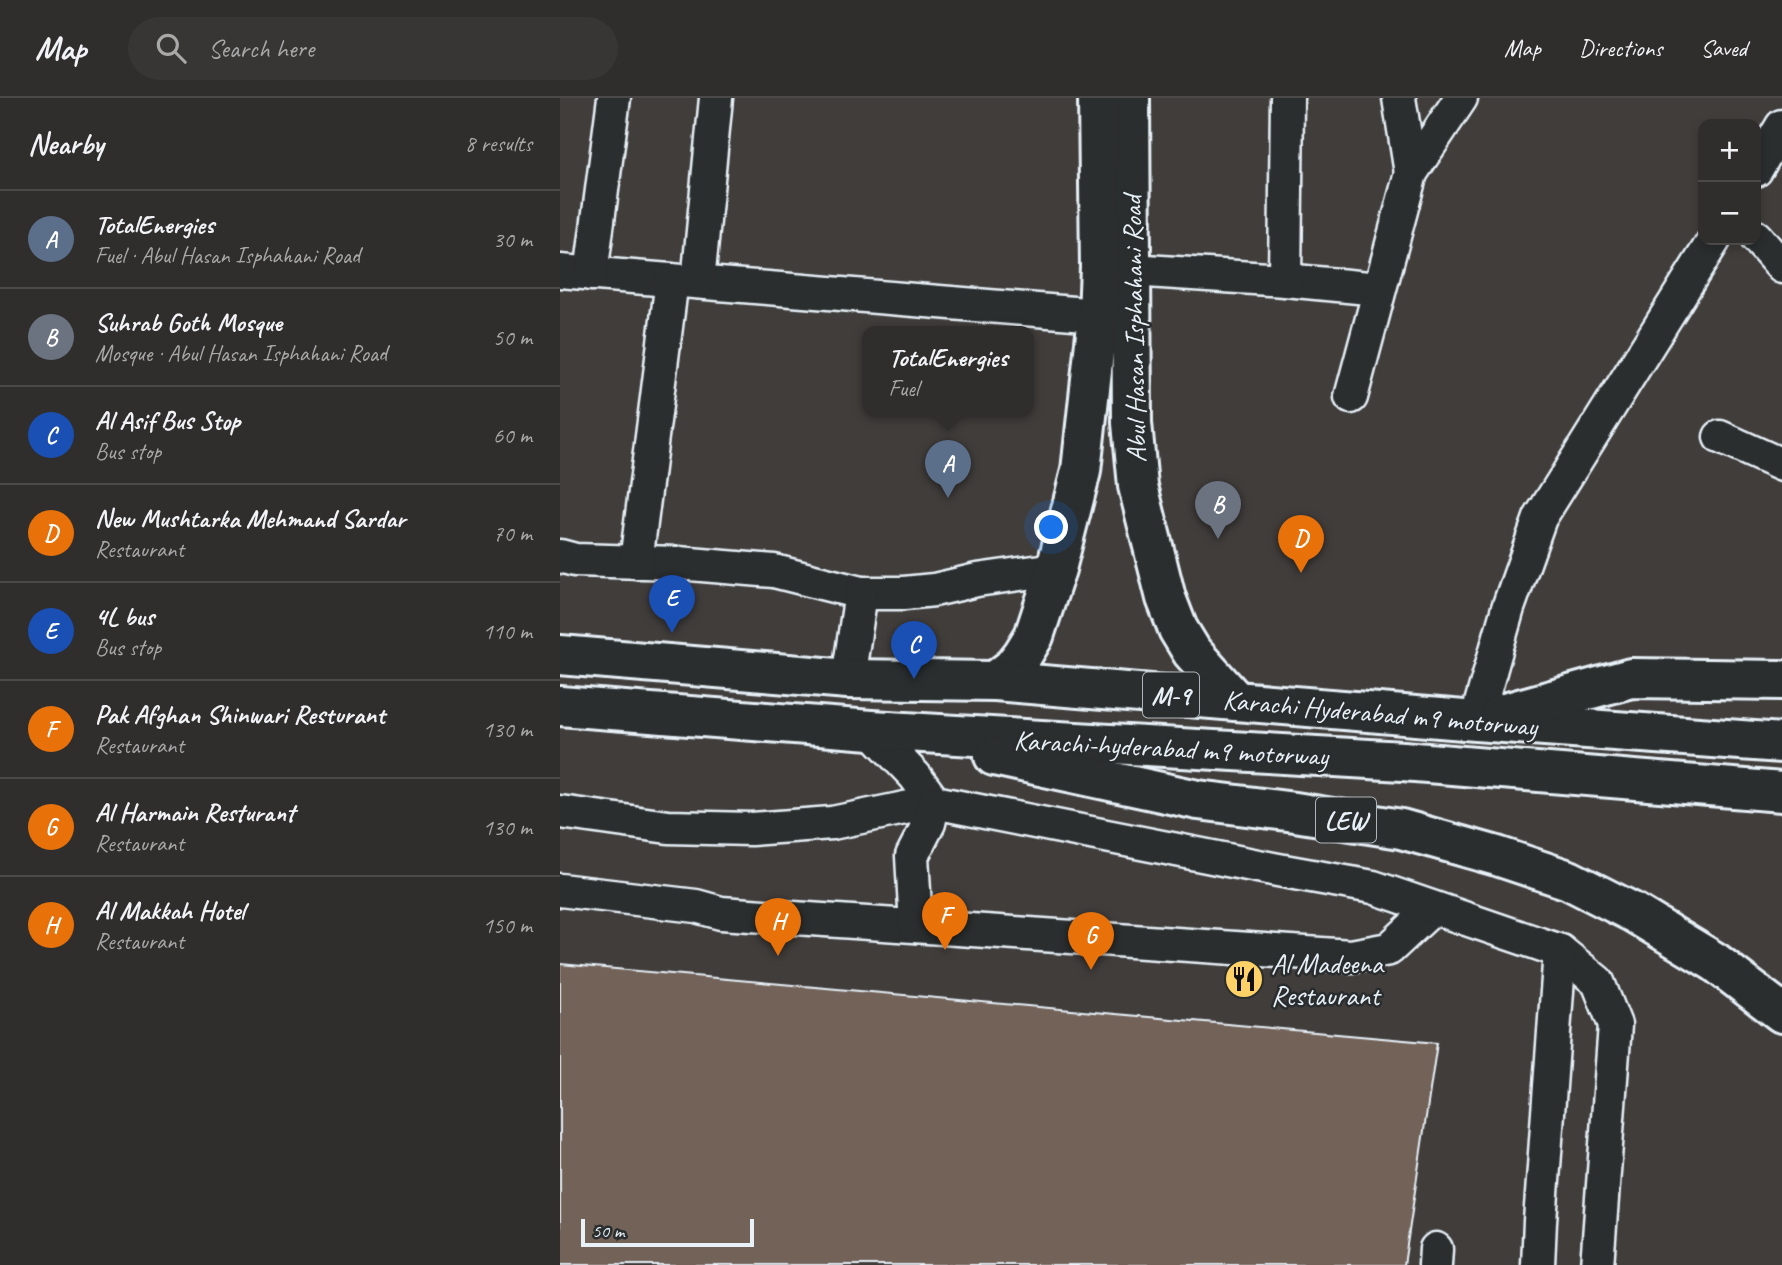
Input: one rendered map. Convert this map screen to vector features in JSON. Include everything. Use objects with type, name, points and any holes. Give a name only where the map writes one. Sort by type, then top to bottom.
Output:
[{"type":"main road","name":"Abul Hasan Isphahani Road","points":[[995,681],[1012,667],[1034,636],[1056,569],[1081,471],[1098,315],[1098,98]]},
{"type":"main road","name":"Abul Hasan Isphahani Road","points":[[1130,98],[1132,423],[1138,486],[1166,598],[1178,628],[1192,652],[1236,701]]},
{"type":"main road","points":[[1078,484],[1138,486]]},
{"type":"main road","name":"Karachi Hyderabad m9 motorway","points":[[560,655],[848,679],[995,681],[1476,721],[1782,743]]},
{"type":"main road","points":[[1476,721],[1630,678],[1782,680]]},
{"type":"main road","name":"Karachi-hyderabad m9 motorway","points":[[560,706],[871,730],[1403,761],[1782,792]]},
{"type":"main road","name":"LEW","points":[[871,730],[1198,800],[1401,829],[1497,856],[1569,880],[1634,913],[1715,962],[1782,1013]]},
{"type":"street","points":[[614,98],[575,272],[1098,315]]},
{"type":"street","points":[[636,562],[716,98]]},
{"type":"street","points":[[1285,280],[1287,98]]},
{"type":"street","points":[[1399,98],[1410,173]]},
{"type":"street","points":[[1351,397],[1410,173],[1461,98]]},
{"type":"street","points":[[1761,162],[1782,126]]},
{"type":"street","points":[[1761,243],[1782,267]]},
{"type":"street","points":[[1476,721],[1508,608],[1540,519],[1711,245]]},
{"type":"street","points":[[1131,270],[1379,289]]},
{"type":"street","points":[[1720,437],[1782,465]]},
{"type":"street","points":[[560,556],[575,559],[678,562],[774,571],[861,593],[934,590],[977,580],[1056,569]]},
{"type":"street","points":[[848,679],[861,593]]},
{"type":"street","points":[[871,730],[915,776],[934,802]]},
{"type":"street","points":[[916,926],[912,856],[929,822],[934,802]]},
{"type":"street","points":[[560,812],[668,827],[751,829],[832,823],[934,802],[1373,887],[1560,951],[1598,982],[1615,1025],[1597,1265]]},
{"type":"street","points":[[560,890],[696,906],[721,913],[1350,956],[1389,949],[1433,908]]},
{"type":"street","points":[[1538,1265],[1560,951]]},
{"type":"building","points":[[560,964],[1437,1043],[1404,1265],[560,1265]]},
{"type":"place","name":"TotalEnergies","points":[[948,498]]},
{"type":"place","name":"Suhrab Goth Mosque","points":[[1218,539]]},
{"type":"place","name":"New Mushtarka Mehmand Sardar","points":[[1301,573]]},
{"type":"place","name":"4L bus","points":[[672,633]]},
{"type":"place","name":"Al Asif Bus Stop","points":[[914,679]]},
{"type":"place","name":"Pak Afghan Shinwari Resturant","points":[[945,950]]},
{"type":"place","name":"Al Makkah Hotel","points":[[778,956]]},
{"type":"place","name":"Al Harmain Resturant","points":[[1091,970]]},
{"type":"place","name":"Al Madeena Restaurant","points":[[1244,979]]}]
